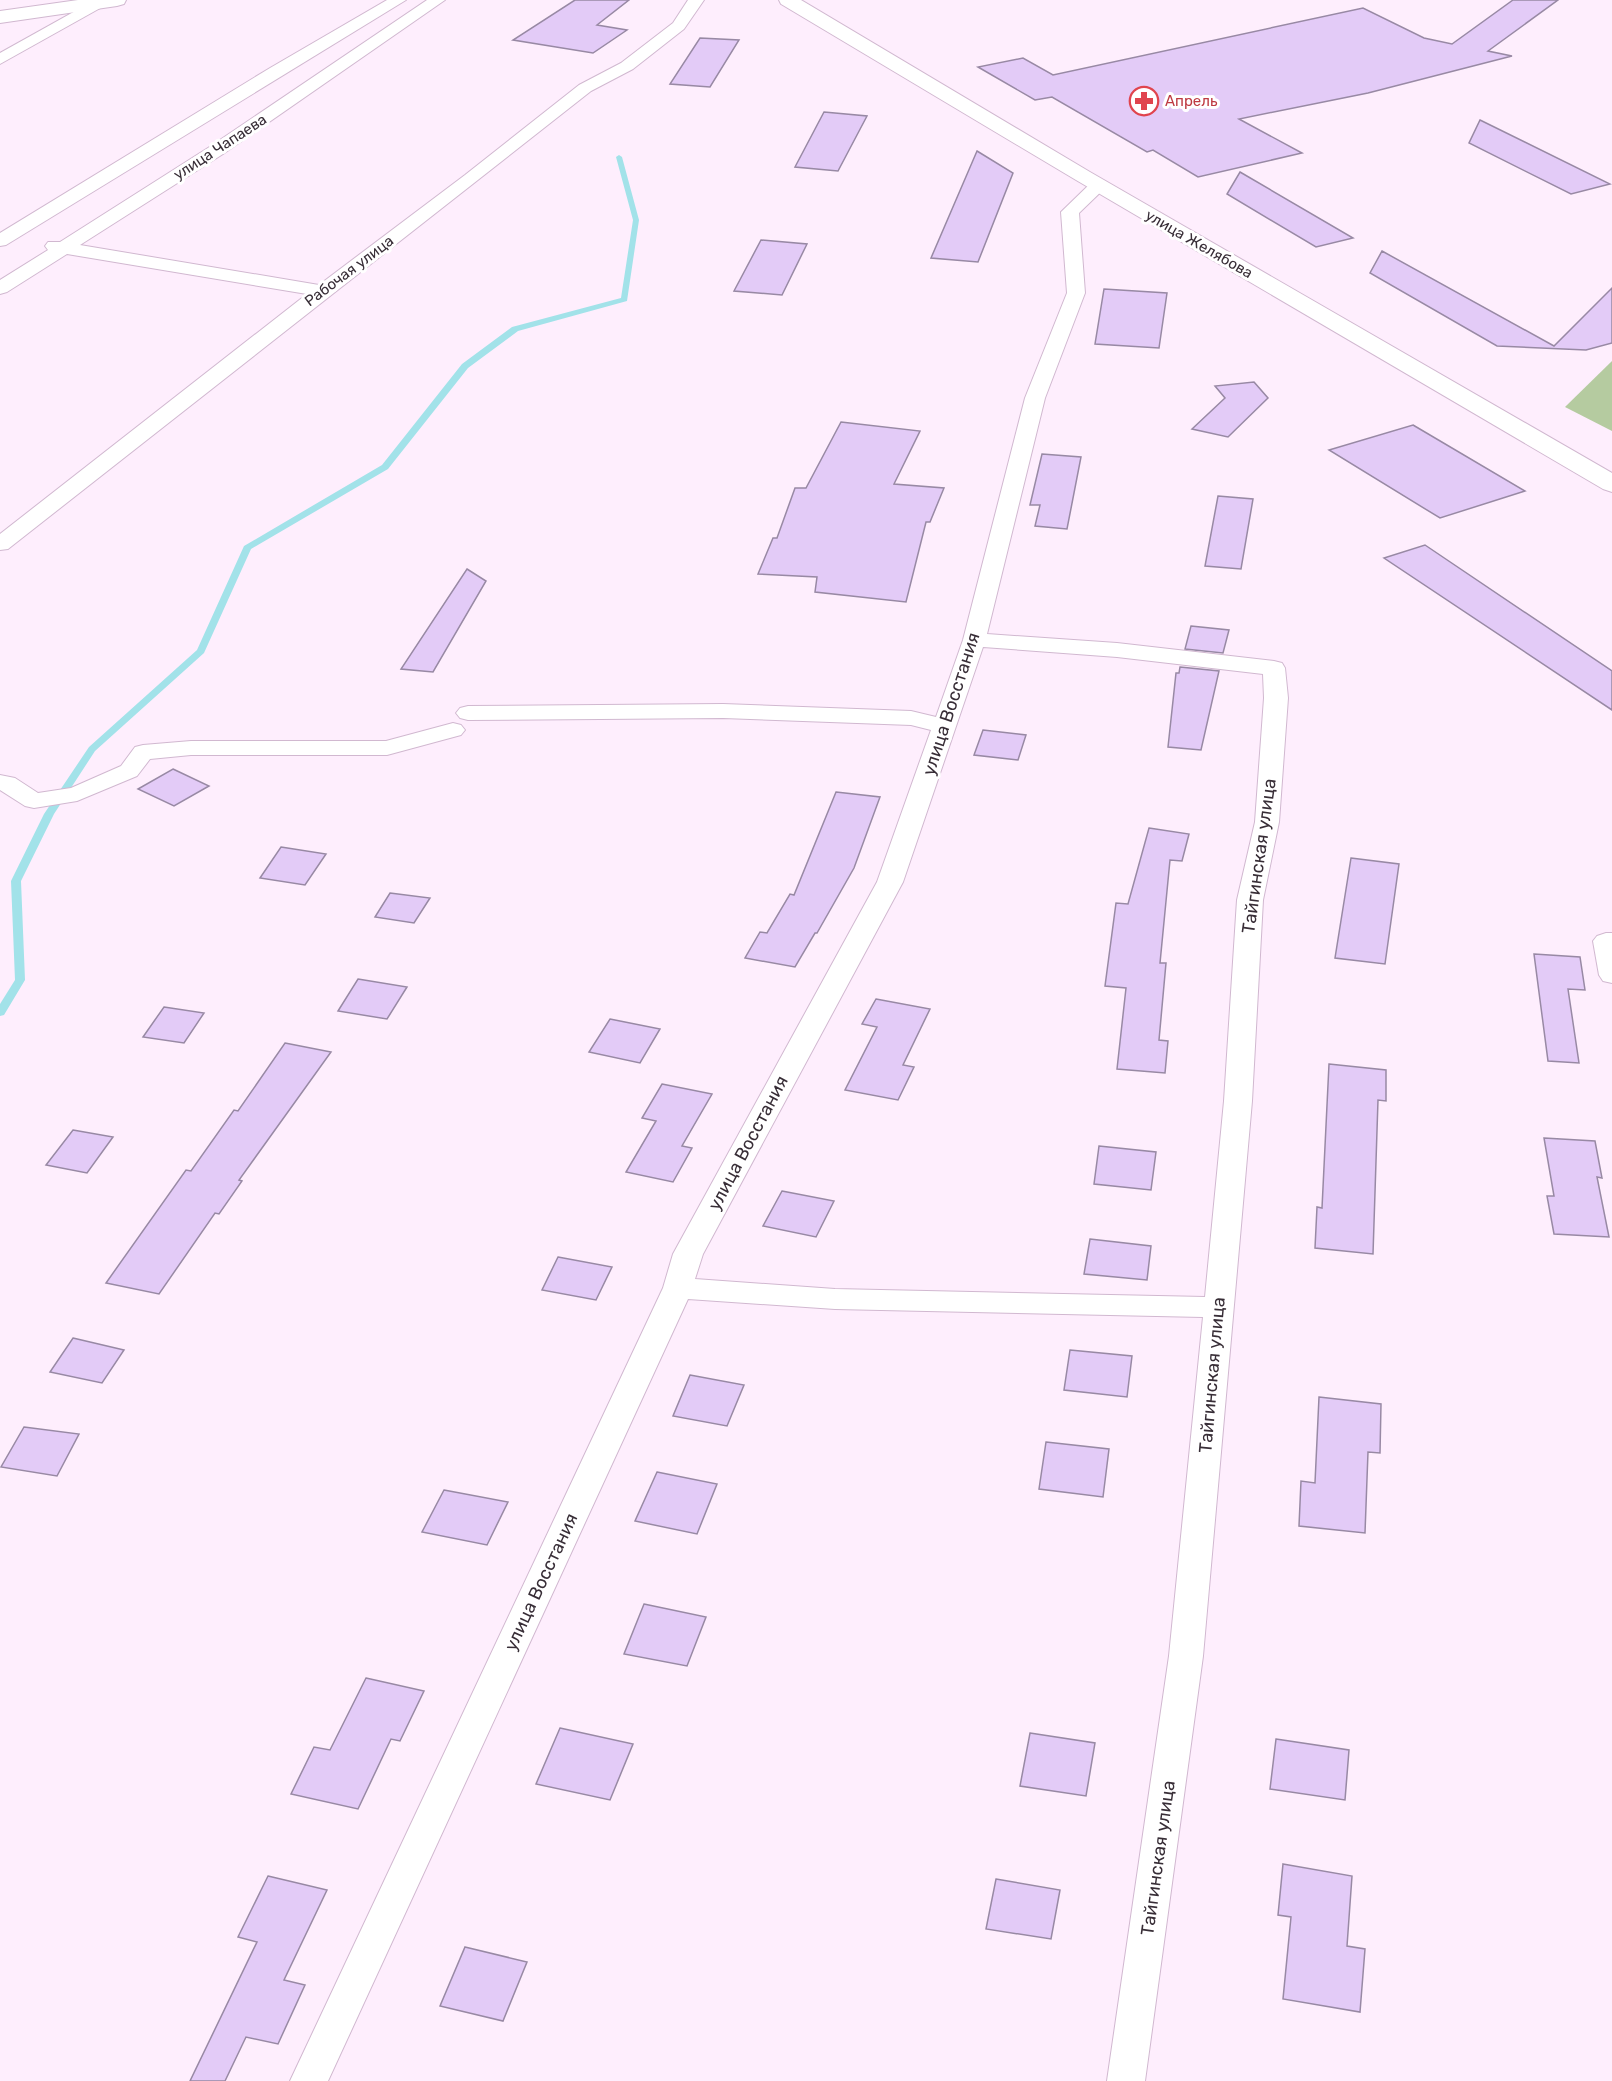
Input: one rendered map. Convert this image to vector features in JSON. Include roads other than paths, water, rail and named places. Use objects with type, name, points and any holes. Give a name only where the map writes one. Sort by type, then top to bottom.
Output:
[{"type":"street","name":"улица Чапаева","points":[[2,239],[276,71],[398,0]]},
{"type":"street","name":"улица Чапаева","points":[[0,288],[217,150],[438,0]]},
{"type":"street","name":"Рабочая улица","points":[[0,544],[585,88],[627,66],[679,26],[696,0]]},
{"type":"street","name":"улица Желябова","points":[[788,0],[1099,185],[1612,484]]},
{"type":"street","points":[[0,17],[109,1]]},
{"type":"street","points":[[0,59],[109,1]]},
{"type":"street","name":"улица Восстания","points":[[309,2081],[678,1288],[688,1254],[890,882],[974,640],[1035,398],[1076,293],[1070,212],[1099,185]]},
{"type":"street","points":[[2,239],[322,291]]},
{"type":"street","name":"Тайгинская улица","points":[[974,640],[1118,651],[1274,668],[1276,698],[1267,822],[1250,900],[1238,1101],[1186,1656],[1126,2081]]},
{"type":"street","points":[[0,782],[6,783],[34,801],[76,794],[129,771],[143,752],[191,748],[387,748],[460,721],[723,711],[911,718],[945,726]]},
{"type":"street","points":[[1609,941],[1612,975]]},
{"type":"street","points":[[678,1288],[836,1299],[1219,1307]]},
{"type":"waterway","points":[[0,1013],[20,980],[16,881],[49,814],[92,749],[201,651],[247,548],[385,467],[465,366],[515,329],[624,299],[636,220],[619,157]]},
{"type":"place","name":"Апрель","points":[[1144,101]]}]
